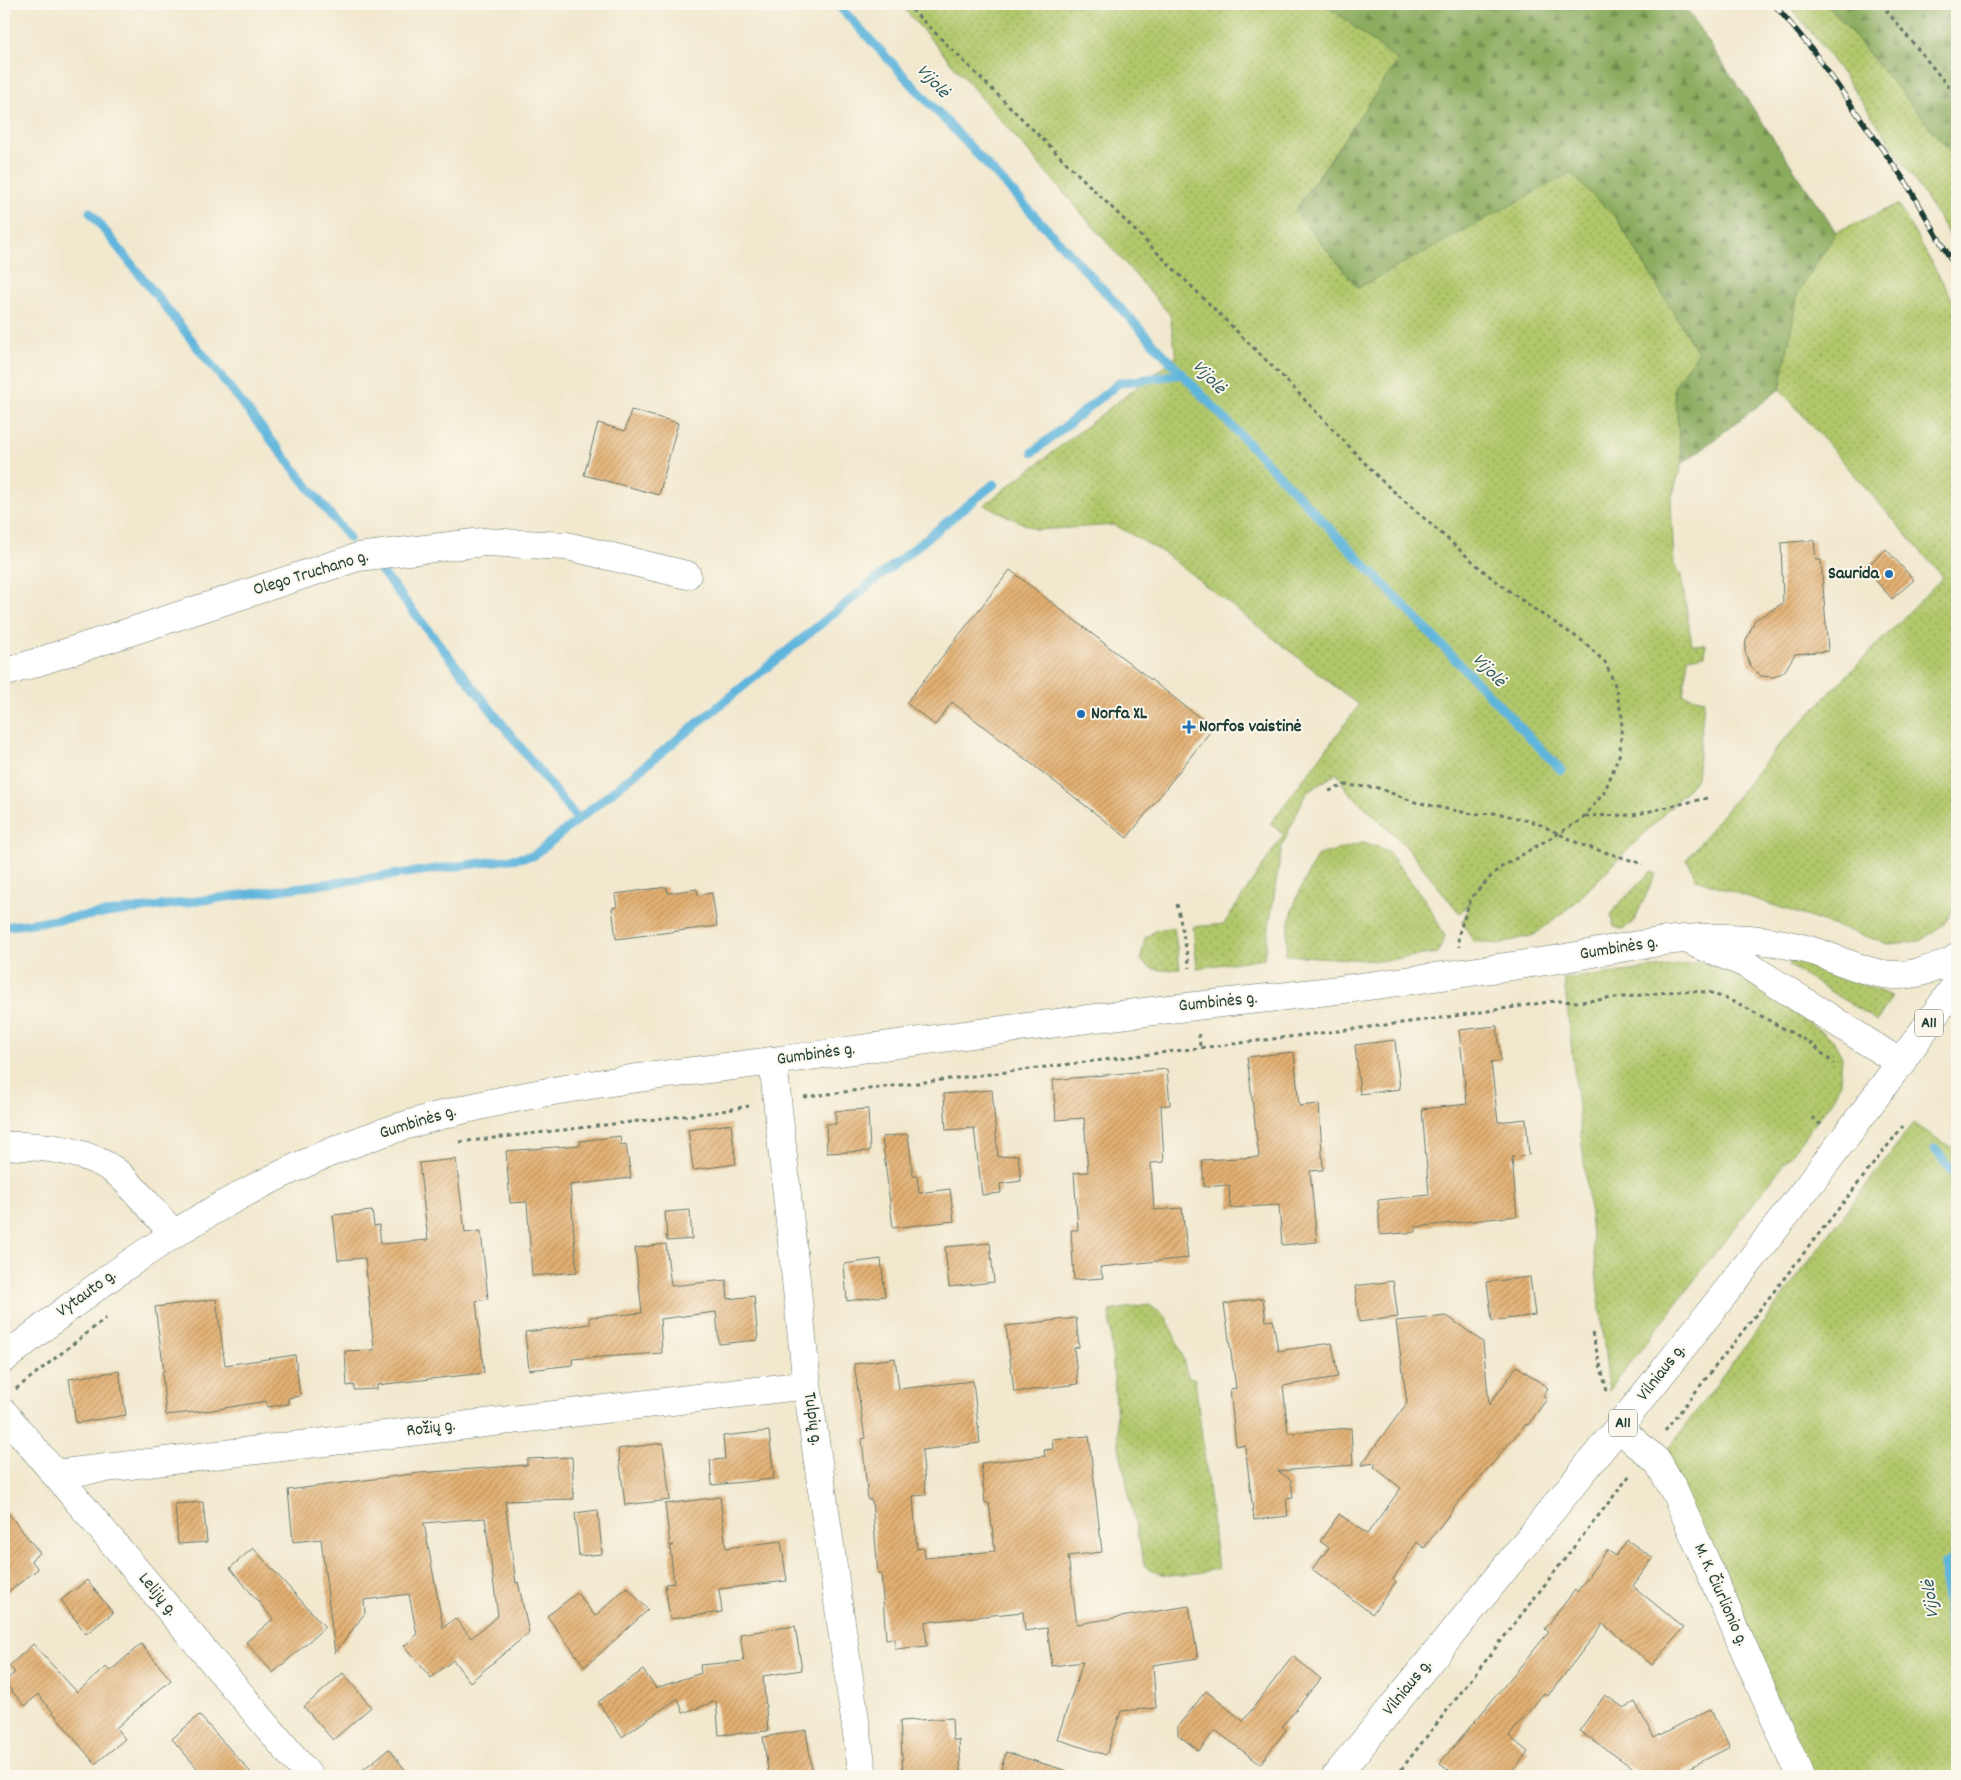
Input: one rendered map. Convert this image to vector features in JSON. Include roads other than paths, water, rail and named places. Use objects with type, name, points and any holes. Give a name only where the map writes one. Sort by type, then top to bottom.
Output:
[{"type":"main road","name":"Olego Truchano g.","points":[[4,673],[358,557],[483,542],[567,546],[687,575]]},
{"type":"main road","name":"Gumbinės g.","points":[[173,1233],[256,1186],[343,1147],[435,1116],[588,1085],[1413,979],[1684,939],[1744,938],[1809,950],[1892,976],[1919,973],[1953,961],[1957,956]]},
{"type":"main road","points":[[1684,939],[1744,963],[1902,1064]]},
{"type":"main road","name":"Vilniaus g.","points":[[1336,1776],[1619,1428],[1843,1143],[1902,1064],[1957,983]]},
{"type":"main road","name":"Tulpių g.","points":[[773,1061],[807,1384],[863,1776]]},
{"type":"main road","points":[[4,1146],[63,1150],[100,1163],[116,1172],[173,1233]]},
{"type":"main road","name":"Vytauto g.","points":[[4,1359],[76,1300],[173,1233]]},
{"type":"main road","name":"Rožių g.","points":[[55,1474],[807,1384]]},
{"type":"main road","name":"Lelijų g.","points":[[7,1404],[55,1474],[309,1776]]},
{"type":"main road","name":"M. K. Čiurlionio g.","points":[[1619,1428],[1658,1462],[1675,1492],[1800,1776]]},
{"type":"waterway","name":"Vijolė","points":[[837,4],[1182,374],[1561,770]]},
{"type":"waterway","points":[[90,212],[349,538]]},
{"type":"waterway","points":[[1033,452],[1119,383],[1182,374]]},
{"type":"waterway","points":[[10,926],[533,856],[994,484]]},
{"type":"waterway","points":[[379,568],[578,820]]},
{"type":"waterway","name":"Vijolė","points":[[1935,1149],[1957,1178]]},
{"type":"waterway","name":"Vijolė","points":[[1957,1556],[1944,1564],[1945,1593],[1957,1675]]},
{"type":"railway","points":[[1774,4],[1811,48],[1907,184],[1957,270]]},
{"type":"place","name":"Saurida","points":[[1889,574]]},
{"type":"place","name":"Norfa XL","points":[[1081,714]]},
{"type":"place","name":"Norfos vaistinė","points":[[1189,727]]}]
